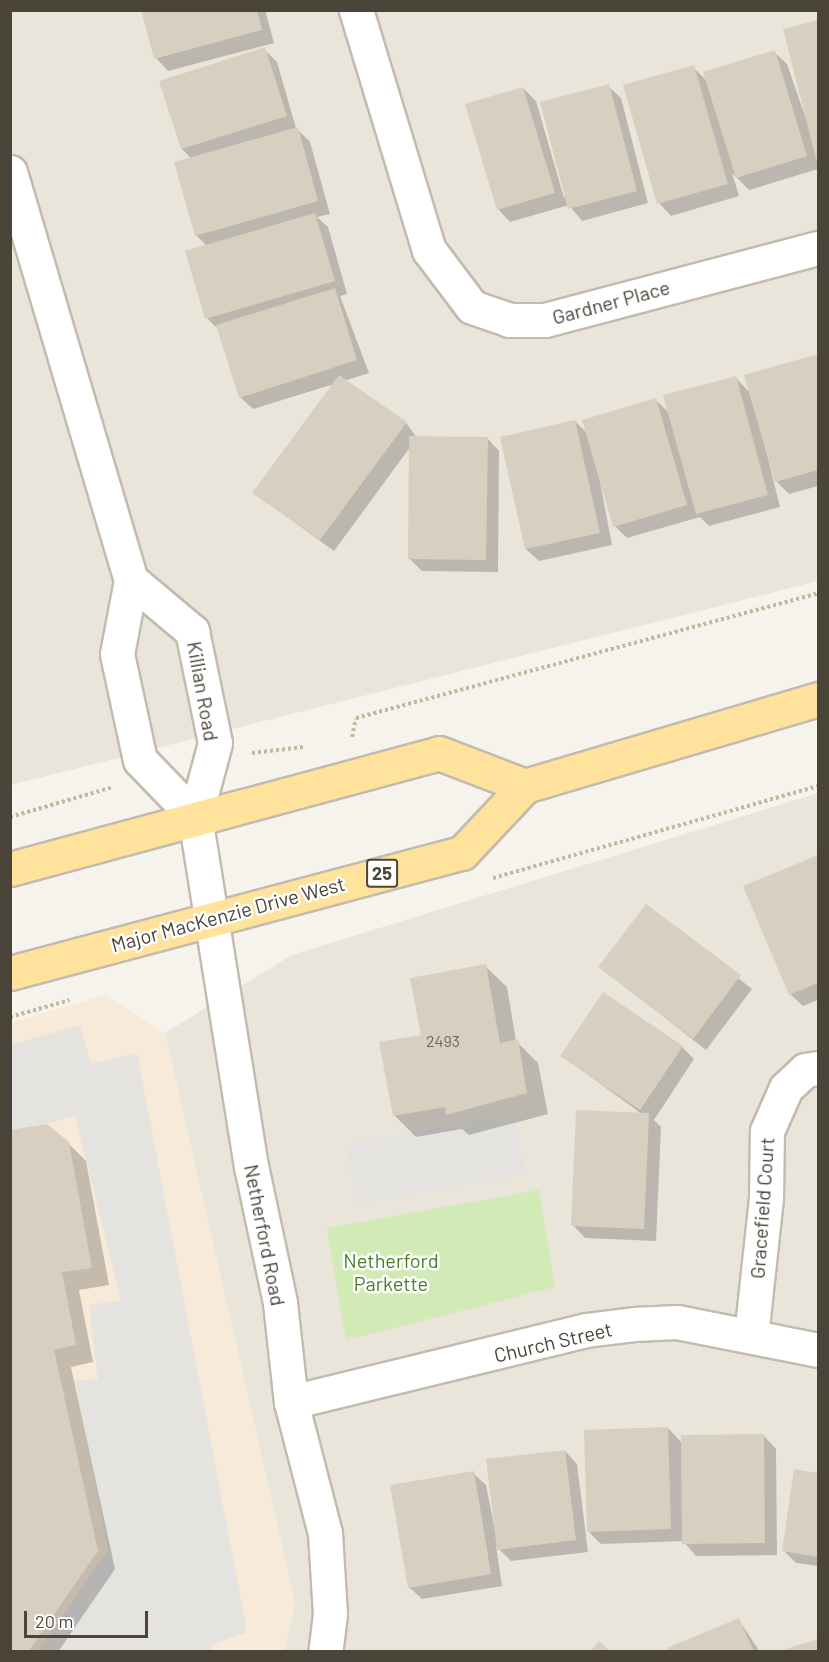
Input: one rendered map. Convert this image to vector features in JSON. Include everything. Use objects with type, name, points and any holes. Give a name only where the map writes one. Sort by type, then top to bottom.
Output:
[{"type":"main road","points":[[10,869],[195,817],[439,753],[525,786],[819,699]]},
{"type":"main road","name":"Major MacKenzie Drive West","points":[[10,973],[212,917],[462,853],[525,786]]},
{"type":"street","name":"Gardner Place","points":[[356,10],[429,250],[472,307],[508,320],[545,320],[819,249]]},
{"type":"street","points":[[10,172],[131,580],[117,654],[140,760],[195,817]]},
{"type":"street","name":"Killian Road","points":[[131,580],[192,631],[215,743],[195,817]]},
{"type":"street","name":"Netherford Road","points":[[195,817],[251,1166],[280,1303],[291,1402],[326,1533],[330,1614],[325,1652]]},
{"type":"street","name":"Gracefield Court","points":[[751,1336],[766,1199],[767,1131],[786,1088],[805,1070],[819,1068]]},
{"type":"street","name":"Church Street","points":[[291,1402],[586,1330],[677,1322],[819,1350]]},
{"type":"path","points":[[341,740],[352,738],[356,718],[819,593]]},
{"type":"path","points":[[268,749],[307,746]]},
{"type":"path","points":[[488,879],[819,786]]},
{"type":"path","points":[[10,817],[98,791]]},
{"type":"shaded area","points":[[11,11],[818,11],[818,581],[11,785]]},
{"type":"shaded area","points":[[818,793],[818,1651],[284,1651],[295,1603],[165,1033],[292,955]]},
{"type":"shaded area","points":[[105,995],[165,1033],[295,1603],[284,1651],[11,1652],[11,1023]]},
{"type":"shaded area","points":[[80,1025],[91,1064],[137,1053],[247,1632],[212,1645],[214,1651],[38,1651],[108,1550],[75,1381],[98,1379],[89,1305],[121,1300],[75,1116],[11,1133],[11,1045]]},
{"type":"shaded area","points":[[515,1114],[525,1174],[356,1204],[346,1144]]},
{"type":"green space","name":"Netherford Parkette","points":[[539,1190],[555,1287],[346,1340],[327,1228]]},
{"type":"building","points":[[141,10],[257,10],[262,30],[154,59]]},
{"type":"building","points":[[818,20],[818,159],[816,159],[783,29]]},
{"type":"building","points":[[265,47],[287,116],[181,149],[159,81]]},
{"type":"building","points":[[775,50],[807,156],[736,178],[703,72]]},
{"type":"building","points":[[694,65],[728,184],[657,204],[623,85]]},
{"type":"building","points":[[609,84],[637,191],[568,209],[540,102]]},
{"type":"building","points":[[523,87],[555,193],[497,210],[465,104]]},
{"type":"building","points":[[298,127],[318,201],[195,236],[174,162]]},
{"type":"building","points":[[315,213],[335,281],[205,319],[185,251]]},
{"type":"building","points":[[335,288],[357,360],[239,398],[216,325]]},
{"type":"building","points":[[818,354],[818,470],[775,482],[744,375]]},
{"type":"building","points":[[339,375],[407,422],[320,540],[252,493]]},
{"type":"building","points":[[736,376],[768,495],[696,514],[663,395]]},
{"type":"building","points":[[656,398],[687,505],[613,527],[582,420]]},
{"type":"building","points":[[575,420],[600,533],[525,549],[500,437]]},
{"type":"building","points":[[409,436],[488,437],[486,560],[408,559]]},
{"type":"building","points":[[818,855],[818,983],[789,995],[743,886]]},
{"type":"building","points":[[646,904],[741,975],[693,1039],[598,967]]},
{"type":"building","points":[[486,964],[500,1043],[518,1039],[527,1093],[446,1115],[445,1107],[393,1116],[379,1042],[421,1035],[410,978]]},
{"type":"building","points":[[603,992],[683,1046],[640,1110],[560,1056]]},
{"type":"building","points":[[576,1110],[649,1113],[644,1229],[571,1226]]},
{"type":"building","points":[[47,1124],[69,1142],[92,1268],[62,1272],[76,1345],[54,1350],[98,1551],[28,1652],[10,1652],[10,1130]]},
{"type":"building","points":[[668,1427],[671,1529],[587,1532],[584,1430]]},
{"type":"building","points":[[764,1434],[765,1543],[682,1544],[681,1435]]},
{"type":"building","points":[[565,1450],[576,1540],[497,1550],[486,1459]]},
{"type":"building","points":[[794,1469],[818,1473],[818,1557],[782,1551]]},
{"type":"building","points":[[474,1471],[491,1574],[408,1588],[390,1485]]},
{"type":"building","points":[[739,1618],[754,1652],[669,1652],[667,1648]]},
{"type":"building","points":[[818,1639],[818,1652],[779,1652],[779,1651]]},
{"type":"building","points":[[599,1641],[611,1652],[589,1652]]}]
